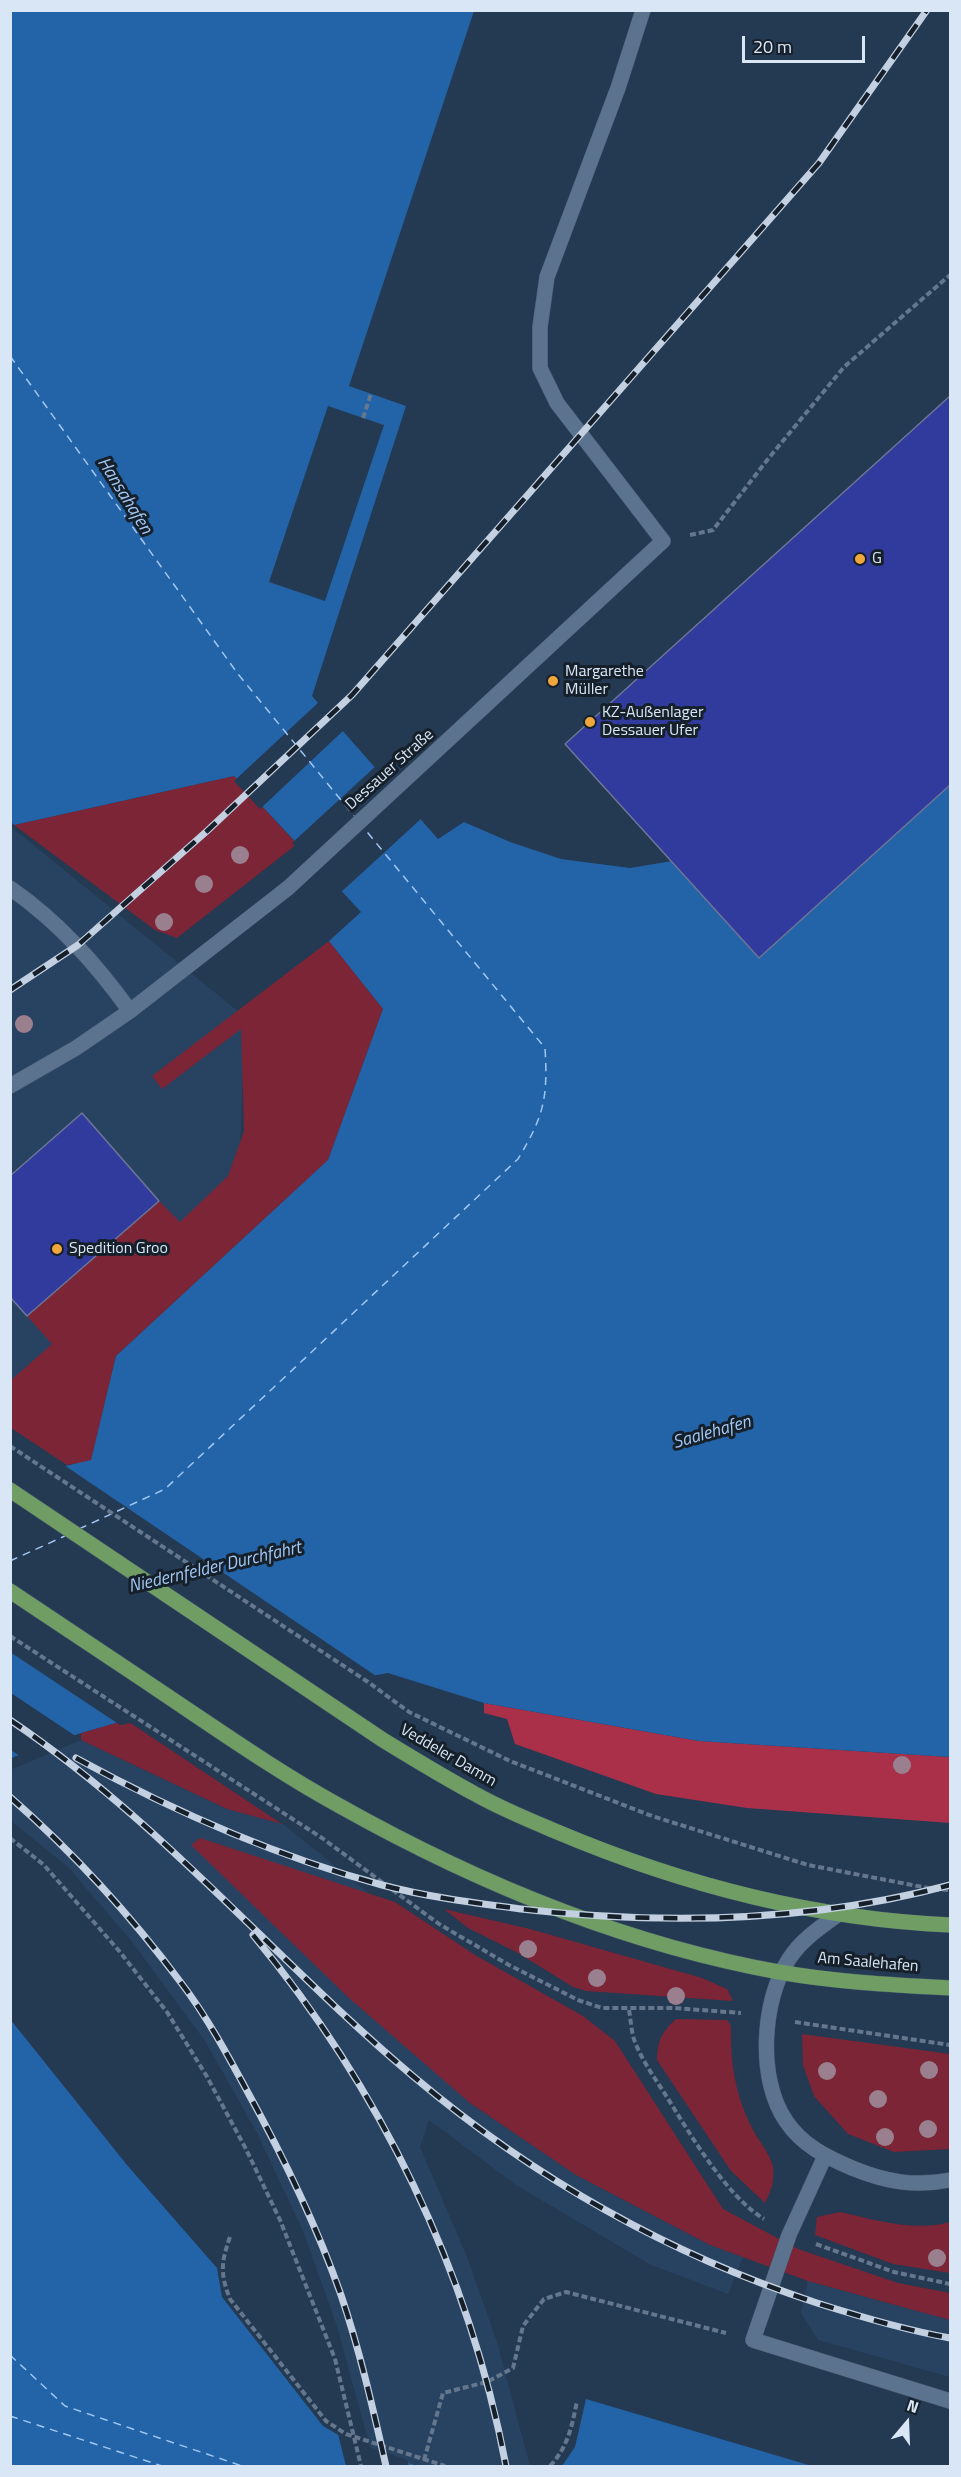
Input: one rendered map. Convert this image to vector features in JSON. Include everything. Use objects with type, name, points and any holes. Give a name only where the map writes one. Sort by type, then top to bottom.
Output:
[{"type":"main road","name":"Veddeler Damm","points":[[10,1490],[313,1693],[452,1782],[519,1815],[623,1858],[704,1884],[767,1900],[840,1913]]},
{"type":"main road","points":[[10,1591],[253,1753],[336,1804],[431,1855],[568,1914],[681,1948],[781,1972]]},
{"type":"main road","points":[[840,1913],[951,1925]]},
{"type":"main road","name":"Am Saalehafen","points":[[781,1972],[951,1988]]},
{"type":"street","points":[[643,10],[618,88],[548,277],[540,327],[540,368],[557,403],[663,541]]},
{"type":"street","name":"Dessauer Straße","points":[[10,1086],[76,1048],[130,1011],[288,888],[663,541]]},
{"type":"street","points":[[10,888],[54,922],[78,945],[130,1011]]},
{"type":"street","points":[[840,1913],[804,1941],[781,1972],[772,1999],[766,2034],[767,2058],[774,2093],[785,2120],[800,2138],[825,2156],[876,2178],[903,2184],[926,2185],[951,2181]]},
{"type":"street","points":[[825,2156],[789,2235],[753,2340],[951,2402]]},
{"type":"path","points":[[663,541],[713,530],[844,367],[951,275]]},
{"type":"path","points":[[363,418],[371,394]]},
{"type":"path","points":[[10,1446],[409,1712],[510,1761],[652,1816],[808,1865],[933,1889],[951,1890]]},
{"type":"path","points":[[10,1636],[322,1838],[383,1885],[477,1947],[578,2000],[603,2008],[629,2010],[634,2039],[677,2114],[728,2187],[755,2213],[789,2235],[894,2272],[951,2284]]},
{"type":"path","points":[[10,1838],[44,1865],[120,1952],[167,2012],[206,2075],[246,2149],[280,2220],[335,2359],[361,2466]]},
{"type":"path","points":[[230,2237],[222,2257],[222,2280],[230,2299],[326,2421],[346,2434],[445,2466]]},
{"type":"path","points":[[424,2460],[443,2393],[488,2382],[513,2368],[523,2326],[544,2299],[566,2292],[753,2340]]},
{"type":"path","points":[[550,2466],[562,2454],[570,2433],[577,2401]]},
{"type":"shaded area","points":[[234,776],[297,844],[177,938],[155,930],[14,825]]},
{"type":"shaded area","points":[[10,826],[245,1017],[239,1174],[10,1414]]},
{"type":"shaded area","points":[[329,941],[383,1009],[328,1160],[116,1356],[91,1461],[67,1465],[11,1428],[10,1381],[52,1344],[27,1316],[159,1201],[180,1222],[228,1176],[244,1131],[241,1029],[162,1089],[152,1076]]},
{"type":"shaded area","points":[[484,1703],[699,1741],[950,1757],[950,1823],[747,1808],[656,1794],[515,1744],[507,1719],[484,1713]]},
{"type":"shaded area","points":[[126,1720],[282,1824],[227,1809],[81,1740],[81,1733]]},
{"type":"shaded area","points":[[81,1740],[227,1809],[283,1824],[372,1896],[282,1866],[470,2103],[576,2175],[710,2245],[743,2257],[728,2294],[651,2265],[516,2185],[429,2120],[420,2147],[467,2257],[497,2342],[530,2466],[418,2466],[371,2451],[337,2326],[303,2231],[256,2131],[205,2041],[133,1943],[69,1868],[11,1821],[10,1770]]},
{"type":"shaded area","points":[[200,1838],[395,1902],[475,1955],[583,2016],[615,2041],[723,2209],[798,2249],[898,2283],[950,2293],[950,2320],[808,2281],[710,2245],[576,2175],[470,2103],[349,1998],[191,1845]]},
{"type":"shaded area","points":[[444,1909],[530,1929],[702,1978],[727,1989],[733,2001],[586,1991],[573,1987],[518,1953],[468,1928]]},
{"type":"shaded area","points":[[676,2019],[727,2020],[731,2026],[731,2052],[737,2090],[751,2126],[773,2167],[772,2186],[765,2203],[731,2171],[657,2060],[661,2037]]},
{"type":"shaded area","points":[[802,2034],[950,2054],[950,2149],[894,2152],[848,2134],[814,2096],[803,2065]]},
{"type":"shaded area","points":[[840,2212],[909,2225],[937,2225],[950,2222],[950,2273],[893,2264],[815,2235],[817,2217]]},
{"type":"shaded area","points":[[808,2281],[950,2320],[950,2377],[818,2340],[801,2313]]},
{"type":"water","points":[[11,11],[474,11],[349,386],[406,406],[312,696],[438,839],[464,822],[510,842],[561,859],[630,868],[672,861],[759,958],[950,785],[950,1757],[699,1741],[484,1703],[388,1673],[126,1720],[11,1758],[10,1479],[91,1460],[116,1356],[328,1160],[383,1009],[329,941],[361,912],[234,776],[14,825],[11,822]]},
{"type":"water","points":[[10,2019],[127,2165],[217,2268],[222,2297],[323,2426],[359,2447],[418,2466],[11,2466]]},
{"type":"water","points":[[586,2399],[812,2466],[562,2466],[575,2447]]},
{"type":"pier","points":[[328,406],[384,425],[325,601],[269,582]]},
{"type":"pier","points":[[320,701],[345,729],[260,809],[234,781]]},
{"type":"pier","points":[[377,765],[423,817],[339,894],[292,843]]},
{"type":"pier","points":[[61,1463],[379,1678],[120,1725],[10,1652],[10,1476]]},
{"type":"pier","points":[[11,1693],[77,1737],[21,1757],[11,1750]]},
{"type":"pier","points":[[337,2430],[360,2444],[407,2460],[409,2466],[346,2466]]},
{"type":"building","name":"G","points":[[950,396],[950,785],[759,958],[565,744]]},
{"type":"building","name":"Spedition Groo","points":[[82,1113],[159,1201],[27,1316],[10,1297],[10,1176]]},
{"type":"ferry route","points":[[10,356],[238,674],[354,816]]},
{"type":"ferry route","points":[[79,1529],[165,1489],[518,1159],[534,1131],[545,1094],[545,1048],[363,827]]},
{"type":"ferry route","points":[[10,1561],[67,1535]]},
{"type":"ferry route","points":[[10,2355],[65,2406],[242,2466]]},
{"type":"ferry route","points":[[10,2416],[162,2466]]},
{"type":"railway","points":[[10,990],[78,945],[207,831],[352,695],[819,163],[927,10]]},
{"type":"railway","points":[[10,1720],[118,1802],[363,2033],[414,2077],[460,2114],[555,2180],[656,2237],[762,2283],[867,2318],[950,2338]]},
{"type":"railway","points":[[76,1758],[187,1814],[264,1846],[382,1885],[469,1902],[575,1914],[629,1917],[737,1917],[845,1907],[950,1885]]},
{"type":"railway","points":[[10,1797],[57,1840],[143,1934],[200,2009],[224,2049],[286,2165],[331,2269],[348,2316],[386,2466]]},
{"type":"railway","points":[[253,1935],[299,1994],[341,2055],[379,2119],[413,2185],[443,2253],[469,2322],[490,2393],[506,2466]]},
{"type":"place","name":"G","points":[[860,559]]},
{"type":"place","name":"Margarethe Müller","points":[[553,681]]},
{"type":"place","name":"KZ-Außenlager Dessauer Ufer","points":[[590,722]]},
{"type":"place","name":"Spedition Groo","points":[[57,1249]]},
{"type":"water label","name":"Hansahafen","points":[[124,496]]},
{"type":"water label","name":"Saalehafen","points":[[712,1433]]},
{"type":"water label","name":"Niedernfelder Durchfahrt","points":[[215,1568]]}]
